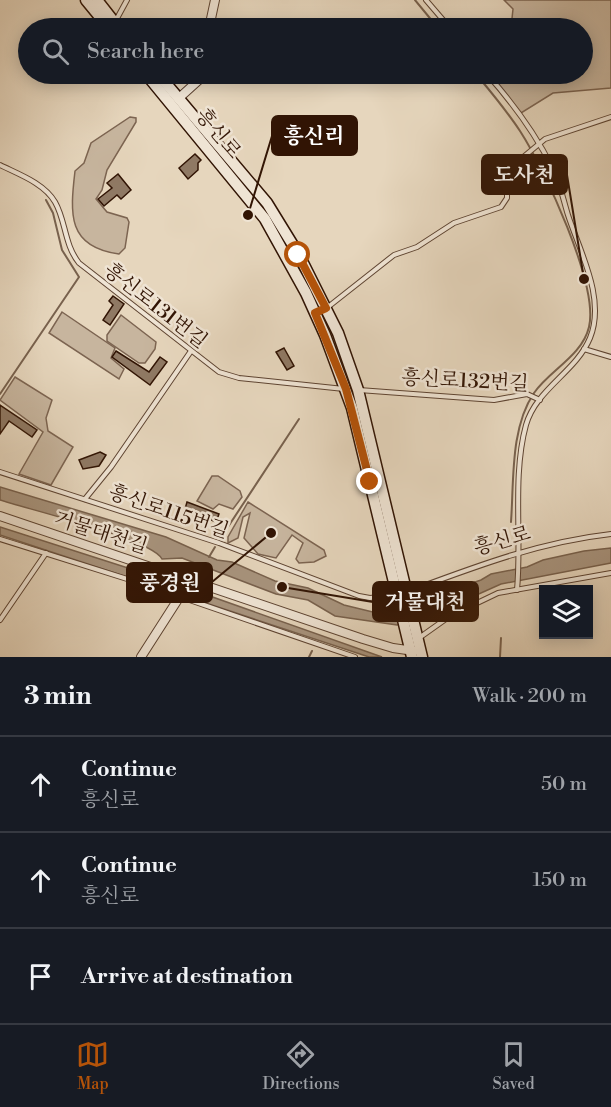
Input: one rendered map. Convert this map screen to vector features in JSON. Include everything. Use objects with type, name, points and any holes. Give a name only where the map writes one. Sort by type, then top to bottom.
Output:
[{"type":"main road","points":[[86,0],[105,18]]},
{"type":"main road","points":[[97,0],[108,18]]},
{"type":"main road","name":"흥신로","points":[[154,84],[260,212],[315,313],[352,389]]},
{"type":"main road","name":"흥신로","points":[[167,84],[267,203],[326,308],[352,389],[415,646]]},
{"type":"street","points":[[211,18],[215,0]]},
{"type":"street","points":[[179,98],[194,84]]},
{"type":"street","name":"거물대천길","points":[[0,516],[192,579],[363,639],[415,646]]},
{"type":"street","points":[[141,657],[192,579]]},
{"type":"lane","points":[[118,18],[127,0]]},
{"type":"lane","points":[[426,0],[441,18]]},
{"type":"lane","name":"흥신로132번길","points":[[352,389],[494,399],[527,394],[538,399],[584,350],[590,340],[596,314],[591,285],[553,169],[536,146],[512,103],[496,84]]},
{"type":"lane","points":[[315,313],[326,308],[394,255],[417,247],[454,223],[501,207],[507,198],[507,175],[510,168],[536,146],[552,136],[611,117]]},
{"type":"lane","name":"흥신로131번길","points":[[0,165],[38,186],[54,200],[67,245],[79,263],[191,351],[226,375],[352,389]]},
{"type":"lane","points":[[584,350],[611,357]]},
{"type":"lane","points":[[85,498],[111,467],[191,351]]},
{"type":"lane","points":[[518,587],[524,434],[532,409],[538,399]]},
{"type":"lane","name":"흥신로115번길","points":[[0,472],[219,543],[359,596],[370,598],[401,595]]},
{"type":"lane","name":"흥신로","points":[[401,595],[484,562],[518,552],[611,534]]},
{"type":"lane","points":[[0,539],[355,657]]},
{"type":"lane","points":[[0,620],[46,553]]},
{"type":"lane","points":[[415,646],[450,616],[498,593],[518,587],[611,573]]},
{"type":"shaded area","points":[[504,0],[611,0],[611,88],[553,93],[521,113],[495,84],[593,84],[593,18],[512,18],[513,9]]},
{"type":"shaded area","points":[[130,117],[136,118],[136,122],[107,170],[102,190],[96,199],[107,212],[127,218],[129,222],[125,248],[119,254],[89,244],[81,236],[73,214],[73,187],[75,171],[84,163],[91,143]]},
{"type":"shaded area","points":[[62,312],[115,348],[111,358],[124,369],[119,379],[49,333]]},
{"type":"shaded area","points":[[121,315],[156,342],[155,349],[145,363],[139,363],[107,341],[107,335]]},
{"type":"shaded area","points":[[15,377],[52,400],[46,418],[48,431],[73,447],[51,485],[19,474],[43,432],[0,400]]},
{"type":"shaded area","points":[[212,476],[218,476],[240,491],[242,497],[233,509],[219,504],[213,509],[197,501]]},
{"type":"shaded area","points":[[0,487],[166,537],[217,560],[232,562],[275,581],[308,588],[344,605],[385,615],[406,608],[416,601],[436,599],[446,592],[481,580],[491,574],[527,567],[543,560],[611,548],[611,563],[501,584],[423,619],[397,625],[335,616],[308,600],[276,594],[182,558],[162,559],[153,551],[113,534],[0,500]]},
{"type":"shaded area","points":[[248,502],[324,550],[326,556],[314,562],[299,563],[296,559],[303,543],[292,535],[276,558],[258,554],[244,538],[250,513],[243,517],[238,538],[228,543],[228,537]]},
{"type":"shaded area","points":[[0,527],[156,577],[382,657],[369,657],[0,535]]},
{"type":"building","points":[[195,154],[201,160],[198,163],[198,170],[188,179],[179,168]]},
{"type":"building","points":[[118,174],[131,190],[121,199],[117,195],[104,206],[98,199],[112,188],[107,183]]},
{"type":"building","points":[[113,296],[124,304],[110,325],[103,320],[113,305],[109,301]]},
{"type":"building","points":[[284,348],[294,366],[287,370],[276,352]]},
{"type":"building","points":[[116,351],[149,372],[160,357],[167,362],[150,385],[112,357]]},
{"type":"building","points":[[0,405],[37,430],[32,437],[9,421],[0,434]]},
{"type":"building","points":[[100,452],[106,455],[99,466],[83,469],[79,460]]},
{"type":"building","points":[[187,502],[219,514],[216,522],[185,509]]},
{"type":"waterway","points":[[415,0],[430,18]]},
{"type":"waterway","points":[[484,84],[530,148],[555,198],[578,256],[590,308],[589,327],[580,346],[541,385],[526,407],[517,439],[511,522]]},
{"type":"waterway","points":[[0,394],[79,277],[62,250],[53,213],[46,200]]},
{"type":"waterway","points":[[220,539],[299,419]]},
{"type":"waterway","points":[[209,557],[215,547]]},
{"type":"waterway","points":[[500,657],[501,638]]},
{"type":"waterway","points":[[309,657],[312,651]]},
{"type":"place","name":"흥신리","points":[[248,215]]},
{"type":"place","name":"도사천","points":[[584,279]]},
{"type":"place","name":"풍경원","points":[[271,533]]},
{"type":"place","name":"거물대천","points":[[282,587]]},
{"type":"route","points":[[298,255],[326,308],[315,313],[346,389],[370,482]]}]
